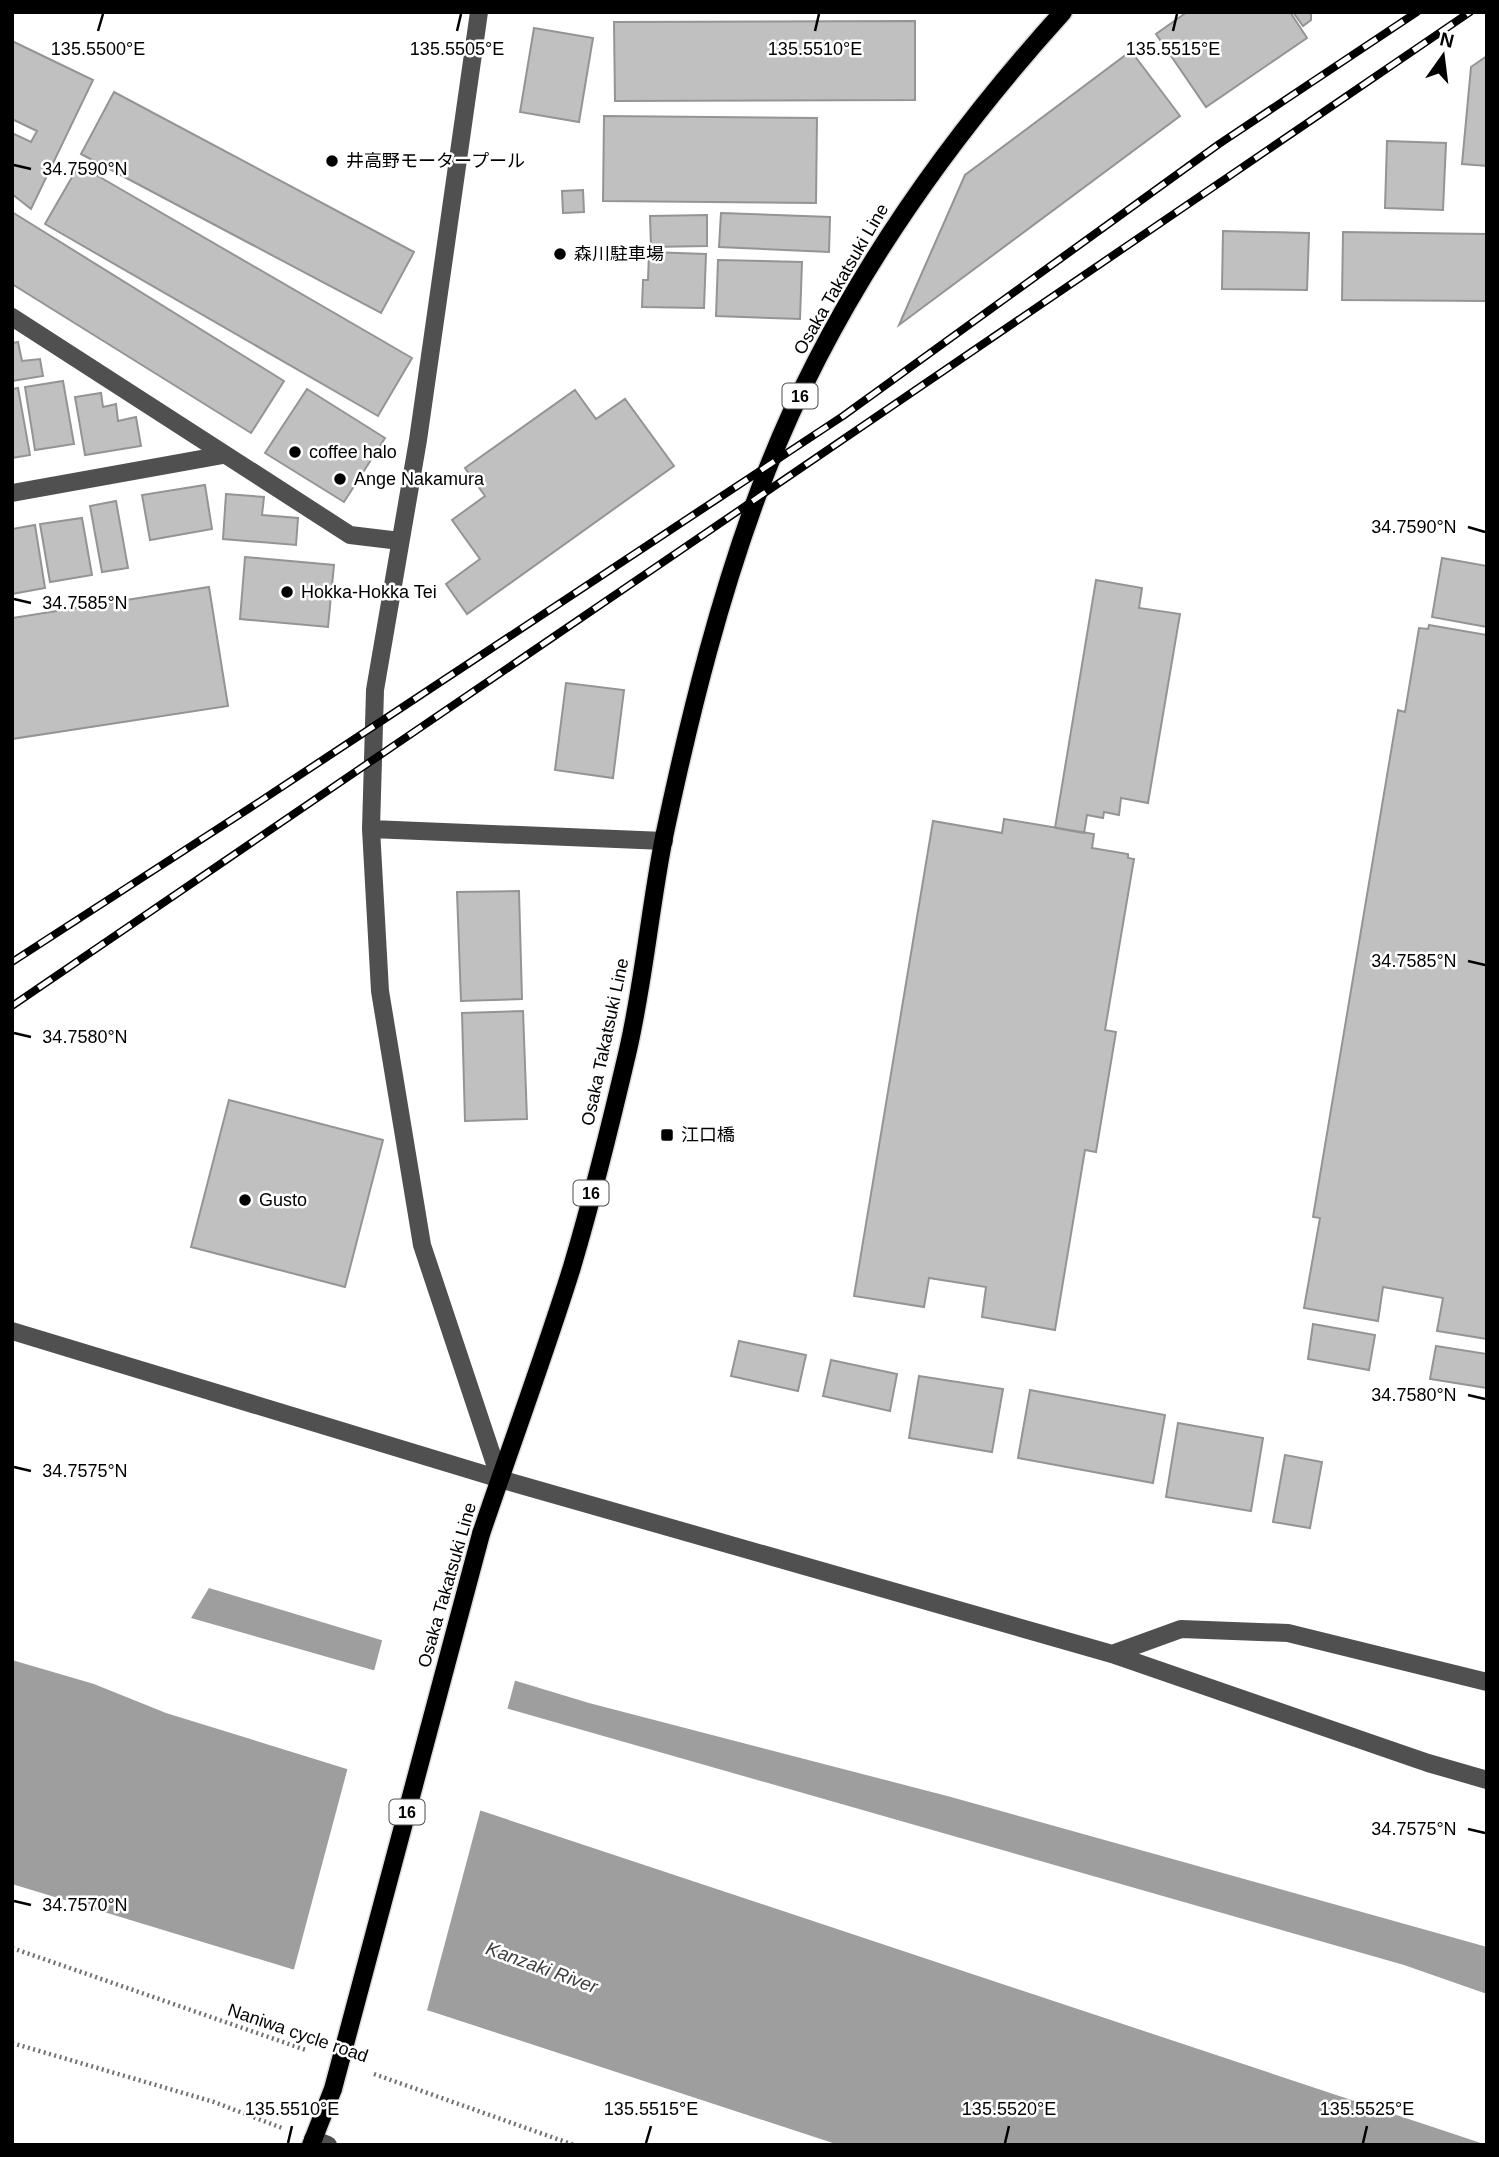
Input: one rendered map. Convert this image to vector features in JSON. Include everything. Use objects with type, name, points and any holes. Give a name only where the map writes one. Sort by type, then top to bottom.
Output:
[{"type":"main road","name":"Osaka Takatsuki Line","points":[[317,2143],[481,1534],[572,1266],[610,1124],[636,1014],[664,841],[732,569],[768,467],[814,367],[867,271],[925,179],[991,93],[1063,12]]},
{"type":"street","points":[[479,12],[400,541],[375,690],[371,829],[380,991],[422,1245],[500,1479]]},
{"type":"street","points":[[12,317],[223,456],[350,535],[400,541]]},
{"type":"street","points":[[12,493],[223,456]]},
{"type":"street","points":[[371,829],[664,841]]},
{"type":"street","points":[[12,1331],[500,1479],[1112,1654],[1428,1763],[1487,1780]]},
{"type":"street","points":[[1112,1654],[1181,1629],[1289,1633],[1487,1682]]},
{"type":"path","name":"Naniwa cycle road","points":[[12,1948],[317,2054]]},
{"type":"path","points":[[12,2043],[214,2102],[317,2143]]},
{"type":"path","name":"Naniwa cycle road","points":[[368,2072],[574,2145]]},
{"type":"water","points":[[209,1588],[589,1703],[951,1797],[1487,1947],[1487,1994],[1404,1965],[191,1618]]},
{"type":"water","name":"Kanzaki River","points":[[12,1660],[94,1684],[166,1713],[473,1808],[1487,2145],[839,2145],[433,2012],[12,1884]]},
{"type":"pier","points":[[383,1637],[516,1677],[506,1714],[373,1675]]},
{"type":"pier","points":[[348,1767],[481,1808],[426,2014],[293,1973]]},
{"type":"building","points":[[1187,12],[1290,12],[1307,38],[1206,107],[1156,34]]},
{"type":"building","points":[[1293,12],[1311,12],[1311,20],[1303,26]]},
{"type":"building","points":[[915,21],[915,100],[615,101],[614,22]]},
{"type":"building","points":[[534,28],[593,38],[579,122],[520,112]]},
{"type":"building","points":[[12,41],[93,80],[31,209],[12,194],[12,133],[31,142],[37,131],[12,119]]},
{"type":"building","points":[[1131,51],[1180,116],[899,325],[965,175]]},
{"type":"building","points":[[1487,56],[1487,166],[1462,164],[1471,67]]},
{"type":"building","points":[[114,92],[414,252],[381,313],[81,154]]},
{"type":"building","points":[[604,116],[817,118],[816,203],[603,201]]},
{"type":"building","points":[[1387,141],[1446,143],[1443,210],[1385,208]]},
{"type":"building","points":[[79,165],[412,358],[378,416],[45,224]]},
{"type":"building","points":[[583,190],[584,212],[563,213],[562,191]]},
{"type":"building","points":[[12,212],[284,381],[251,433],[12,284]]},
{"type":"building","points":[[721,213],[830,217],[829,252],[719,247]]},
{"type":"building","points":[[707,215],[707,246],[651,247],[650,216]]},
{"type":"building","points":[[1223,231],[1309,233],[1307,290],[1222,289]]},
{"type":"building","points":[[1343,232],[1487,234],[1487,301],[1342,300]]},
{"type":"building","points":[[649,252],[706,254],[704,308],[642,307],[643,280],[648,280]]},
{"type":"building","points":[[718,260],[802,262],[800,319],[716,316]]},
{"type":"building","points":[[18,342],[22,361],[40,359],[43,376],[12,381],[12,343]]},
{"type":"building","points":[[63,381],[74,444],[35,450],[25,387]]},
{"type":"building","points":[[18,388],[30,455],[12,458],[12,389]]},
{"type":"building","points":[[307,389],[385,438],[344,502],[265,453]]},
{"type":"building","points":[[575,390],[596,419],[625,399],[674,466],[467,614],[446,584],[480,559],[452,520],[485,496],[465,468]]},
{"type":"building","points":[[101,393],[103,407],[116,404],[118,421],[136,417],[141,446],[85,455],[75,397]]},
{"type":"building","points":[[205,485],[212,529],[150,540],[142,495]]},
{"type":"building","points":[[226,494],[264,497],[262,515],[298,518],[296,545],[223,539]]},
{"type":"building","points":[[116,501],[128,568],[102,572],[90,506]]},
{"type":"building","points":[[82,518],[92,575],[50,582],[40,524]]},
{"type":"building","points":[[35,525],[45,588],[12,594],[12,529]]},
{"type":"building","name":"Hokka-Hokka Tei","points":[[245,557],[334,565],[328,627],[240,619]]},
{"type":"building","points":[[1442,558],[1487,566],[1487,627],[1432,617]]},
{"type":"building","points":[[1096,580],[1142,588],[1139,608],[1180,614],[1148,803],[1121,798],[1119,815],[1104,812],[1103,818],[1087,815],[1084,833],[1055,828]]},
{"type":"building","points":[[209,587],[228,706],[12,739],[12,618]]},
{"type":"building","points":[[1429,625],[1487,635],[1487,1339],[1437,1331],[1443,1298],[1383,1287],[1378,1321],[1304,1308],[1320,1218],[1313,1217],[1398,710],[1405,712],[1419,628],[1428,629]]},
{"type":"building","points":[[566,683],[624,690],[613,778],[555,770]]},
{"type":"building","points":[[1004,819],[1094,834],[1092,848],[1128,854],[1128,858],[1134,859],[1105,1030],[1116,1032],[1096,1152],[1085,1150],[1055,1330],[982,1317],[986,1287],[929,1278],[924,1307],[854,1296],[933,821],[1002,833]]},
{"type":"building","points":[[519,891],[522,999],[461,1001],[457,892]]},
{"type":"building","points":[[523,1011],[527,1119],[465,1121],[462,1013]]},
{"type":"building","points":[[229,1100],[383,1140],[345,1287],[191,1247]]},
{"type":"building","points":[[1313,1324],[1375,1335],[1369,1370],[1308,1359]]},
{"type":"building","points":[[739,1341],[806,1355],[798,1391],[731,1376]]},
{"type":"building","points":[[1436,1346],[1487,1354],[1487,1388],[1430,1379]]},
{"type":"building","points":[[831,1360],[897,1374],[890,1411],[823,1396]]},
{"type":"building","points":[[919,1376],[1003,1389],[992,1452],[909,1438]]},
{"type":"building","points":[[1030,1390],[1165,1415],[1153,1483],[1018,1458]]},
{"type":"building","points":[[1178,1423],[1263,1438],[1251,1511],[1166,1497]]},
{"type":"building","points":[[1285,1455],[1322,1462],[1310,1528],[1273,1522]]},
{"type":"railway","points":[[12,962],[843,416],[1219,144],[1417,12]]},
{"type":"railway","points":[[12,1006],[1470,12]]},
{"type":"place","name":"井高野モータープール","points":[[332,161]]},
{"type":"place","name":"森川駐車場","points":[[560,254]]},
{"type":"place","name":"coffee halo","points":[[295,452]]},
{"type":"place","name":"Ange Nakamura","points":[[340,479]]},
{"type":"place","name":"Hokka-Hokka Tei","points":[[287,592]]},
{"type":"place","name":"江口橋","points":[[667,1135]]},
{"type":"place","name":"Gusto","points":[[245,1200]]}]
